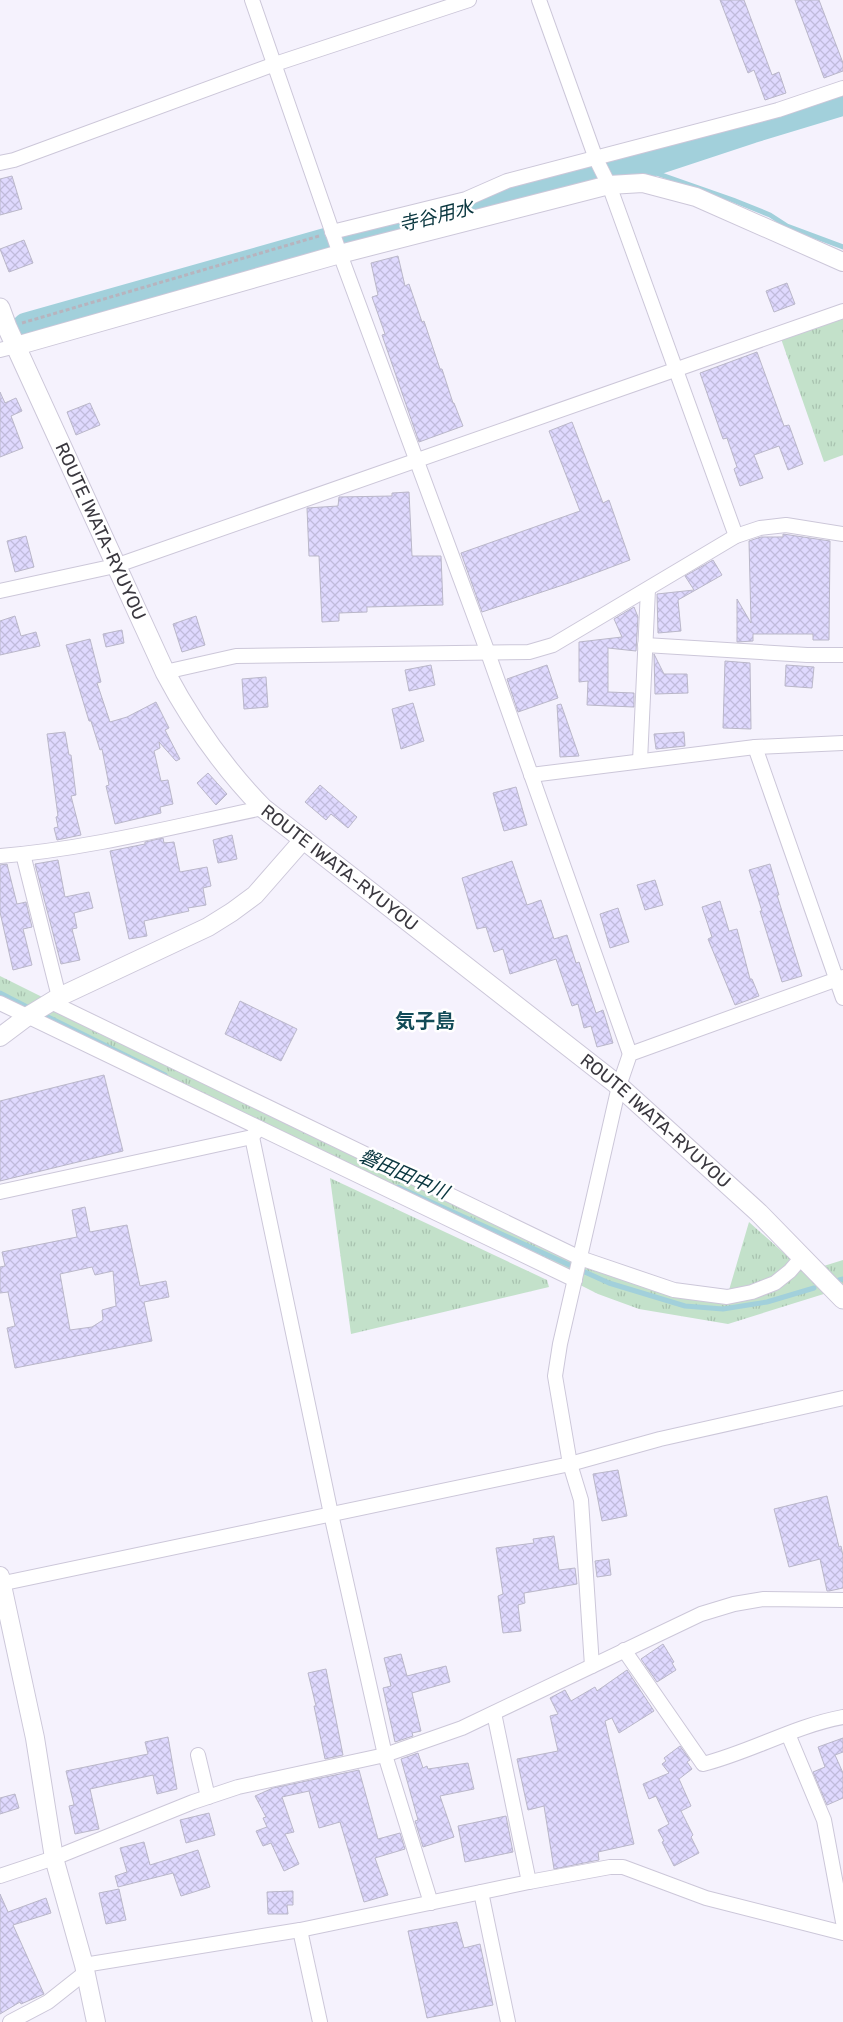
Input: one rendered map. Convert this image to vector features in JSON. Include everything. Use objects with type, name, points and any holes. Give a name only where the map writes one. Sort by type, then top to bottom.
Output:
[{"type":"main road","name":"ROUTE IWATA-RYUYOU","points":[[0,308],[6,327],[8,348],[165,672],[186,710],[215,754],[240,784],[263,808],[619,1086],[759,1214],[843,1299]]},
{"type":"street","points":[[252,0],[332,232],[488,653],[630,1054],[619,1086],[560,1344],[556,1376],[570,1464],[581,1500],[592,1666]]},
{"type":"street","points":[[0,164],[275,64],[469,0]]},
{"type":"street","points":[[540,0],[596,159],[608,185],[677,369],[736,536]]},
{"type":"street","points":[[332,232],[466,199],[507,181],[778,110],[843,88]]},
{"type":"street","points":[[8,348],[340,254],[608,185],[643,183],[696,197],[843,262]]},
{"type":"street","points":[[0,591],[115,566],[417,462],[843,310]]},
{"type":"street","points":[[165,672],[236,656],[529,652],[553,645],[736,536],[760,528],[786,525],[843,534]]},
{"type":"street","points":[[640,761],[648,589]]},
{"type":"street","points":[[645,645],[807,655],[843,655]]},
{"type":"street","points":[[531,775],[755,747],[843,743]]},
{"type":"street","points":[[755,747],[840,978],[843,998]]},
{"type":"street","points":[[0,856],[131,836],[263,808]]},
{"type":"street","points":[[0,1037],[52,1001],[208,927],[232,912],[255,895],[304,839]]},
{"type":"street","points":[[23,854],[52,1001]]},
{"type":"street","points":[[630,1054],[840,978]]},
{"type":"street","points":[[52,1001],[580,1258],[681,1292],[727,1297],[752,1292],[775,1283],[790,1271],[802,1257]]},
{"type":"street","points":[[0,1003],[30,1015],[255,1132],[575,1280]]},
{"type":"street","points":[[0,1192],[255,1132]]},
{"type":"street","points":[[255,1132],[331,1514],[385,1755],[432,1903]]},
{"type":"street","points":[[96,2022],[85,1969],[54,1858],[34,1738],[1,1581],[570,1464],[660,1439],[843,1398]]},
{"type":"street","points":[[0,1876],[54,1858],[238,1786],[385,1755],[462,1728],[701,1614],[734,1604],[764,1599],[843,1600]]},
{"type":"street","points":[[624,1650],[703,1764],[731,1757],[812,1725],[843,1717]]},
{"type":"street","points":[[494,1712],[529,1882]]},
{"type":"street","points":[[788,1734],[824,1820],[843,1922]]},
{"type":"street","points":[[198,1755],[208,1797]]},
{"type":"street","points":[[10,2022],[48,2002],[85,1969],[300,1930],[610,1867],[623,1867],[706,1898],[843,1933]]},
{"type":"street","points":[[481,1892],[508,2022]]},
{"type":"street","points":[[300,1930],[320,2022]]},
{"type":"path","points":[[6,327],[332,232]]},
{"type":"green space","points":[[843,311],[843,455],[824,462],[779,333]]},
{"type":"green space","points":[[0,976],[552,1251],[727,1297],[749,1222],[796,1264],[814,1269],[843,1260],[843,1288],[728,1324],[639,1309],[598,1294],[463,1226],[0,1002]],"holes":[[[781,1278],[739,1300],[727,1297]]]},
{"type":"green space","points":[[330,1178],[547,1280],[549,1287],[351,1334]]},
{"type":"building","points":[[720,0],[744,0],[772,75],[779,72],[786,93],[765,100],[754,70],[748,73]]},
{"type":"building","points":[[795,0],[819,0],[843,63],[843,71],[824,78]]},
{"type":"building","points":[[12,176],[22,209],[0,215],[0,179]]},
{"type":"building","points":[[24,240],[33,263],[9,272],[0,249]]},
{"type":"building","points":[[398,256],[405,286],[409,284],[463,426],[419,442],[382,335],[385,334],[372,297],[378,295],[371,263]]},
{"type":"building","points":[[787,283],[795,304],[774,312],[766,291]]},
{"type":"building","points":[[757,352],[784,426],[789,425],[803,464],[788,470],[779,446],[754,455],[763,478],[740,486],[734,469],[737,467],[727,438],[723,439],[700,373]]},
{"type":"building","points":[[0,392],[5,403],[16,398],[22,411],[11,416],[23,448],[0,457]]},
{"type":"building","points":[[90,403],[100,425],[76,435],[67,412]]},
{"type":"building","points":[[572,422],[603,503],[609,500],[630,560],[482,612],[461,553],[580,511],[549,431]]},
{"type":"building","points":[[409,492],[412,556],[441,556],[443,605],[367,607],[367,612],[339,613],[339,621],[322,622],[319,556],[309,556],[307,508],[338,506],[339,497],[392,496],[392,493]]},
{"type":"building","points":[[783,534],[830,541],[829,640],[813,640],[813,634],[753,634],[753,641],[737,642],[737,599],[751,623],[749,541],[761,537],[783,537]]},
{"type":"building","points":[[26,536],[34,567],[15,572],[7,541]]},
{"type":"building","points":[[713,560],[722,575],[678,600],[681,631],[658,633],[657,594],[694,590],[685,576]]},
{"type":"building","points":[[634,607],[638,617],[636,651],[608,648],[608,692],[634,693],[634,707],[587,705],[588,681],[579,682],[579,642],[622,637],[614,619]]},
{"type":"building","points":[[15,616],[21,636],[36,632],[40,646],[0,655],[0,621]]},
{"type":"building","points":[[196,616],[205,645],[182,652],[173,624]]},
{"type":"building","points":[[122,630],[124,643],[106,647],[103,634]]},
{"type":"building","points":[[90,639],[101,682],[97,683],[110,722],[127,717],[156,702],[169,728],[165,730],[180,759],[176,761],[159,742],[160,748],[154,751],[161,781],[168,780],[173,804],[160,807],[161,813],[115,824],[106,786],[109,785],[102,749],[100,750],[91,721],[89,721],[66,645]]},
{"type":"building","points":[[654,654],[664,674],[687,674],[688,693],[655,694]]},
{"type":"building","points":[[725,661],[750,663],[751,729],[723,728]]},
{"type":"building","points":[[431,665],[435,685],[409,691],[405,670]]},
{"type":"building","points":[[547,665],[558,698],[518,712],[507,679]]},
{"type":"building","points":[[786,665],[814,667],[812,688],[785,686]]},
{"type":"building","points":[[266,677],[268,707],[244,709],[242,679]]},
{"type":"building","points":[[413,703],[424,741],[401,749],[392,709]]},
{"type":"building","points":[[561,704],[579,756],[560,757],[557,705]]},
{"type":"building","points":[[65,732],[69,755],[71,755],[76,795],[71,796],[81,835],[57,840],[54,828],[58,827],[56,817],[58,816],[47,734]]},
{"type":"building","points":[[684,732],[685,746],[656,749],[654,734]]},
{"type":"building","points":[[208,773],[227,794],[216,805],[197,783]]},
{"type":"building","points":[[320,785],[357,817],[348,828],[331,814],[326,820],[305,802]]},
{"type":"building","points":[[516,787],[527,825],[504,831],[493,793]]},
{"type":"building","points":[[232,835],[237,859],[218,863],[213,840]]},
{"type":"building","points":[[163,838],[164,843],[174,842],[180,872],[207,867],[211,886],[203,888],[206,905],[188,908],[189,911],[144,921],[147,936],[129,939],[110,851],[145,844],[145,842]]},
{"type":"building","points":[[58,860],[65,897],[89,892],[93,908],[74,913],[77,928],[72,929],[80,960],[61,964],[35,864]]},
{"type":"building","points":[[512,861],[527,905],[541,900],[554,939],[567,935],[576,963],[579,962],[596,1013],[603,1010],[613,1043],[597,1047],[591,1026],[584,1028],[578,1004],[572,1006],[556,959],[510,974],[503,949],[494,952],[486,927],[477,929],[462,878]]},
{"type":"building","points":[[7,864],[17,904],[26,902],[32,927],[23,929],[32,965],[13,970],[0,912],[0,865]]},
{"type":"building","points":[[770,864],[779,895],[777,895],[802,976],[782,982],[749,870]]},
{"type":"building","points":[[655,880],[663,905],[645,910],[637,885]]},
{"type":"building","points":[[720,901],[729,931],[737,929],[750,979],[752,979],[759,996],[735,1005],[708,939],[712,937],[702,907]]},
{"type":"building","points":[[618,908],[629,942],[610,948],[600,914]]},
{"type":"building","points":[[240,1001],[297,1029],[281,1061],[225,1034]]},
{"type":"building","points":[[104,1075],[123,1151],[0,1181],[0,1101]]},
{"type":"building","points":[[85,1207],[90,1232],[127,1225],[140,1286],[166,1281],[169,1297],[144,1302],[152,1341],[15,1368],[7,1328],[15,1326],[8,1292],[0,1293],[0,1267],[5,1266],[2,1252],[77,1237],[72,1210]],"holes":[[[92,1267],[95,1275],[113,1271],[116,1306],[102,1310],[103,1320],[92,1327],[70,1330],[60,1274]]]},
{"type":"building","points":[[618,1470],[627,1516],[602,1521],[593,1474]]},
{"type":"building","points":[[827,1496],[839,1547],[841,1546],[843,1556],[843,1588],[829,1591],[827,1591],[820,1559],[789,1567],[774,1509]]},
{"type":"building","points":[[554,1536],[559,1570],[575,1568],[577,1584],[524,1593],[525,1603],[518,1605],[521,1631],[503,1633],[498,1596],[503,1594],[496,1548],[534,1543],[533,1539]]},
{"type":"building","points":[[609,1559],[611,1575],[597,1577],[595,1561]]},
{"type":"building","points":[[663,1644],[674,1662],[672,1663],[676,1670],[657,1682],[641,1659]]},
{"type":"building","points":[[401,1654],[407,1676],[446,1666],[450,1682],[412,1693],[421,1731],[412,1733],[413,1736],[395,1742],[383,1688],[391,1686],[384,1658]]},
{"type":"building","points":[[326,1669],[343,1755],[325,1759],[308,1673]]},
{"type":"building","points":[[627,1670],[654,1711],[619,1733],[612,1718],[605,1721],[634,1844],[598,1852],[599,1860],[554,1869],[544,1806],[528,1810],[517,1759],[558,1751],[550,1716],[558,1714],[550,1698],[565,1690],[571,1701],[595,1687],[597,1691]]},
{"type":"building","points":[[168,1737],[177,1789],[157,1794],[153,1775],[90,1789],[99,1829],[75,1834],[69,1806],[74,1805],[66,1771],[148,1754],[145,1742]]},
{"type":"building","points":[[843,1738],[843,1752],[835,1755],[843,1773],[843,1798],[827,1805],[813,1772],[825,1767],[818,1747]]},
{"type":"building","points":[[680,1746],[690,1760],[687,1762],[692,1769],[679,1779],[691,1806],[681,1811],[693,1835],[691,1837],[699,1853],[674,1866],[658,1830],[669,1824],[656,1796],[649,1799],[643,1784],[669,1773],[662,1764],[666,1761],[664,1758]]},
{"type":"building","points":[[418,1753],[423,1768],[427,1766],[428,1769],[468,1763],[474,1789],[440,1796],[454,1837],[423,1847],[415,1821],[418,1820],[401,1759]]},
{"type":"building","points":[[359,1770],[378,1839],[400,1833],[405,1849],[375,1858],[388,1895],[364,1902],[340,1822],[319,1828],[309,1791],[282,1797],[294,1832],[285,1834],[299,1864],[284,1871],[271,1843],[263,1846],[256,1831],[267,1827],[263,1818],[266,1817],[255,1796],[273,1788]]},
{"type":"building","points":[[15,1794],[19,1808],[0,1814],[0,1798]]},
{"type":"building","points":[[209,1813],[215,1835],[186,1843],[180,1820]]},
{"type":"building","points":[[506,1816],[513,1852],[465,1862],[458,1826]]},
{"type":"building","points":[[144,1842],[150,1865],[198,1850],[210,1887],[181,1896],[173,1873],[118,1887],[115,1876],[127,1872],[120,1848]]},
{"type":"building","points":[[119,1889],[126,1920],[106,1924],[99,1893]]},
{"type":"building","points":[[293,1891],[293,1905],[287,1905],[288,1914],[268,1914],[267,1892]]},
{"type":"building","points":[[0,1894],[8,1912],[46,1898],[51,1913],[13,1925],[44,1994],[21,2004],[20,2002],[0,2014]]},
{"type":"building","points":[[457,1922],[464,1948],[480,1944],[493,2005],[427,2018],[408,1931]]},
{"type":"waterway","name":"寺谷用水","points":[[27,328],[349,237],[636,166],[843,100]]},
{"type":"waterway","points":[[636,166],[733,200],[770,215],[787,226],[843,247]]},
{"type":"waterway","name":"磐田田中川","points":[[0,993],[33,1010]]},
{"type":"waterway","name":"磐田田中川","points":[[40,1013],[165,1075]]},
{"type":"waterway","name":"磐田田中川","points":[[398,1187],[609,1283],[685,1306],[723,1309],[767,1302],[814,1288]]},
{"type":"waterway","name":"磐田田中川","points":[[839,1280],[843,1279]]},
{"type":"district","name":"気子島","points":[[425,1021]]}]
